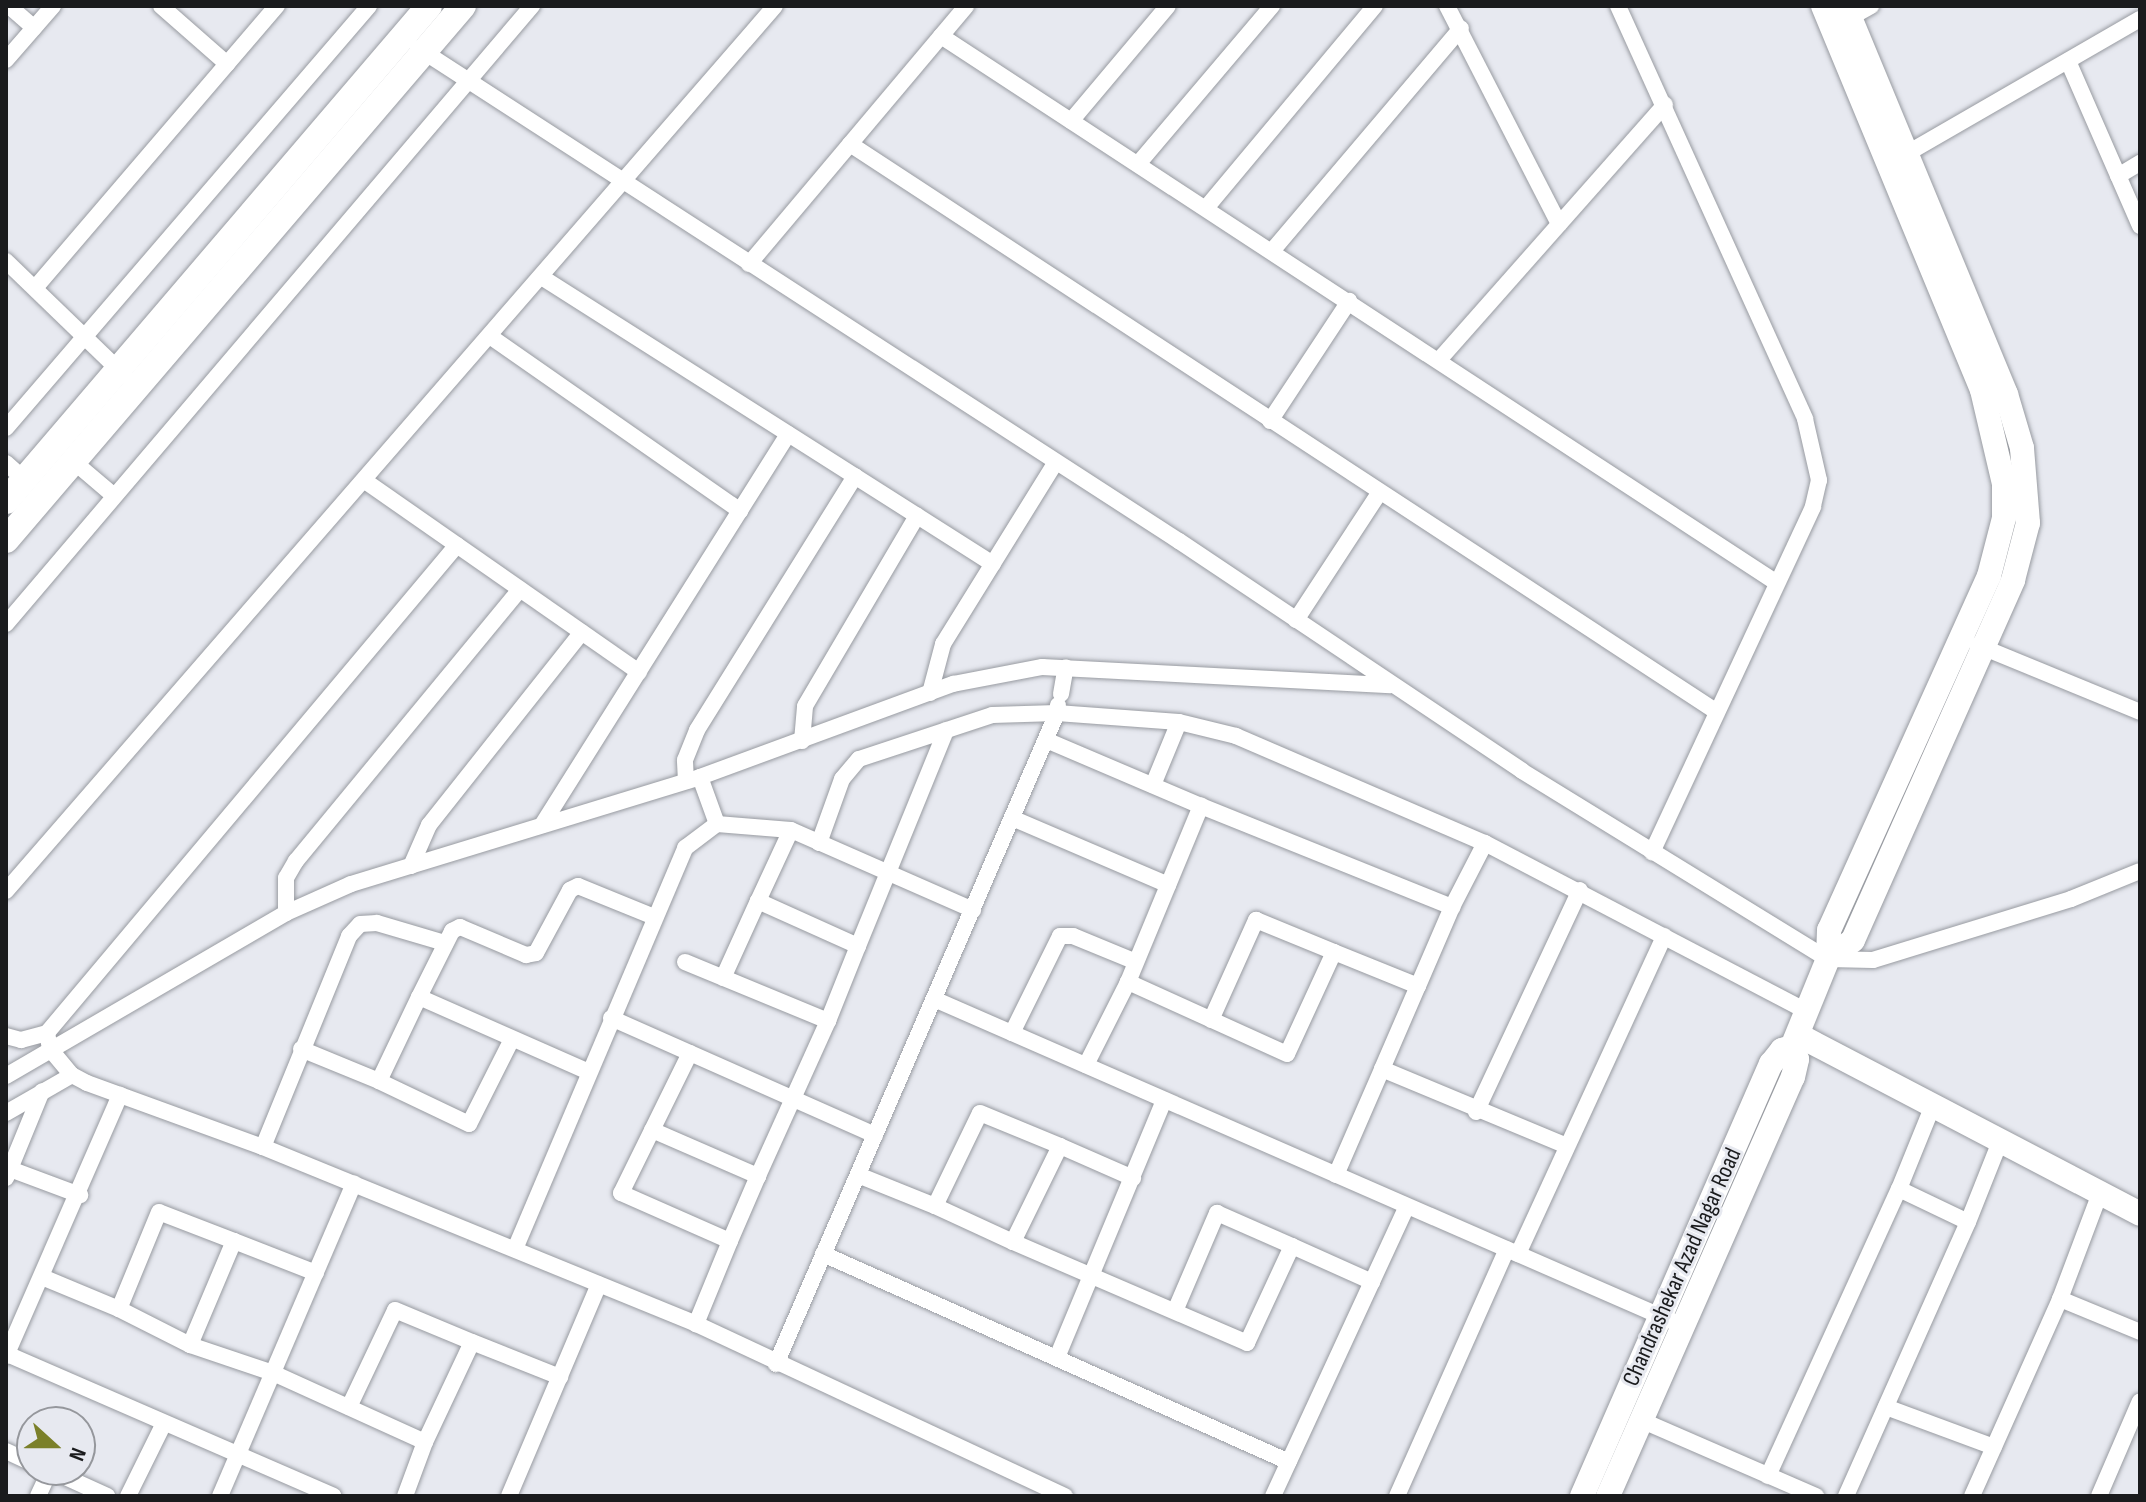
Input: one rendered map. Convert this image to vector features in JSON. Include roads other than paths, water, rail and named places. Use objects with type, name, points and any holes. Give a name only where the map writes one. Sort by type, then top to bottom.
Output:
[{"type":"main road","points":[[414,45],[429,6]]},
{"type":"main road","points":[[6,540],[73,461],[128,379],[414,45],[463,6]]},
{"type":"main road","points":[[6,501],[15,471],[128,379]]},
{"type":"street","points":[[9,6],[34,28]]},
{"type":"street","points":[[6,60],[53,6]]},
{"type":"street","points":[[161,6],[227,64]]},
{"type":"street","points":[[35,288],[277,6]]},
{"type":"street","points":[[6,428],[369,6]]},
{"type":"street","points":[[6,624],[532,6]]},
{"type":"street","points":[[6,891],[625,184],[775,6]]},
{"type":"street","points":[[749,264],[966,6]]},
{"type":"street","points":[[1071,121],[1168,6]]},
{"type":"street","points":[[1138,164],[1272,6]]},
{"type":"street","points":[[1206,208],[1375,6]]},
{"type":"street","points":[[1447,6],[1559,224]]},
{"type":"street","points":[[1618,6],[1665,105],[1816,454],[1819,480],[1813,507],[1652,852]]},
{"type":"street","points":[[1844,13],[2006,394],[2028,489],[2028,523],[2013,580],[1972,643]]},
{"type":"street","points":[[1828,959],[1853,940],[1972,643],[2004,518],[1998,444],[1982,390],[1844,13]]},
{"type":"street","points":[[1906,154],[2140,19]]},
{"type":"street","points":[[1272,251],[1461,28]]},
{"type":"street","points":[[941,36],[1777,583]]},
{"type":"street","points":[[414,45],[1393,685],[1652,852],[1828,959],[1873,960],[2071,899],[2140,871]]},
{"type":"street","points":[[2068,61],[2140,226]]},
{"type":"street","points":[[1439,360],[1665,105]]},
{"type":"street","points":[[850,144],[1717,712]]},
{"type":"street","points":[[2118,176],[2140,163]]},
{"type":"street","points":[[9,268],[35,288],[128,379]]},
{"type":"street","points":[[543,278],[993,564]]},
{"type":"street","points":[[1270,421],[1349,301]]},
{"type":"street","points":[[491,337],[740,511]]},
{"type":"street","points":[[542,825],[788,434]]},
{"type":"street","points":[[73,461],[113,495]]},
{"type":"street","points":[[930,693],[937,658],[1056,462]]},
{"type":"street","points":[[715,819],[707,795],[693,779],[685,760],[697,730],[855,476]]},
{"type":"street","points":[[365,481],[639,672]]},
{"type":"street","points":[[1296,620],[1379,493]]},
{"type":"street","points":[[802,741],[800,719],[805,706],[917,516]]},
{"type":"street","points":[[49,1041],[457,545]]},
{"type":"street","points":[[286,913],[286,878],[296,861],[520,589]]},
{"type":"street","points":[[411,866],[429,825],[582,632]]},
{"type":"street","points":[[1972,643],[2140,712]]},
{"type":"street","points":[[6,1076],[49,1041],[286,913],[411,866],[693,779],[930,693],[1000,673],[1066,667],[1393,685]]},
{"type":"street","points":[[776,1364],[1046,740],[1059,704],[1066,667]]},
{"type":"street","points":[[819,843],[842,779],[859,759],[1010,711],[1059,704],[1179,722],[1236,736],[1485,843],[1808,1012]]},
{"type":"street","points":[[1153,785],[1179,722]]},
{"type":"street","points":[[696,1324],[828,1021],[946,730]]},
{"type":"street","points":[[1046,740],[1452,907]]},
{"type":"street","points":[[1086,1065],[1128,982],[1201,806]]},
{"type":"street","points":[[1012,818],[1168,885]]},
{"type":"street","points":[[715,819],[791,830],[973,910]]},
{"type":"street","points":[[515,1249],[652,916],[685,848],[715,819]]},
{"type":"street","points":[[723,978],[791,830]]},
{"type":"street","points":[[1336,1175],[1452,907],[1485,843]]},
{"type":"street","points":[[379,1081],[445,943],[460,927],[526,955],[536,953],[570,890],[578,886],[652,916]]},
{"type":"street","points":[[1476,1112],[1580,890]]},
{"type":"street","points":[[758,901],[858,946]]},
{"type":"street","points":[[1211,1020],[1256,920],[1418,986]]},
{"type":"street","points":[[263,1147],[349,936],[360,924],[377,923],[445,943]]},
{"type":"street","points":[[1012,1033],[1060,936],[1073,936],[1136,962]]},
{"type":"street","points":[[1397,1496],[1512,1252],[1567,1146],[1664,936]]},
{"type":"street","points":[[1128,982],[1287,1054],[1334,952]]},
{"type":"street","name":"Chandrashekar Azad Nagar Road","points":[[1582,1496],[1793,1077],[1797,1059],[1795,1041],[1828,959]]},
{"type":"street","points":[[685,962],[828,1021]]},
{"type":"street","points":[[419,997],[589,1072]]},
{"type":"street","points":[[934,999],[1672,1321]]},
{"type":"street","points":[[611,1018],[875,1135]]},
{"type":"street","points":[[6,1036],[49,1041]]},
{"type":"street","points":[[301,1049],[379,1081],[469,1124],[512,1039]]},
{"type":"street","points":[[49,1041],[72,1075],[263,1147],[696,1324],[1060,1495]]},
{"type":"street","points":[[1795,1041],[1934,1103],[2140,1214]]},
{"type":"street","points":[[690,1053],[621,1193],[730,1241]]},
{"type":"street","points":[[1382,1069],[1476,1112],[1567,1146]]},
{"type":"street","points":[[6,1113],[72,1075]]},
{"type":"street","points":[[42,1091],[8,1174],[80,1195]]},
{"type":"street","points":[[120,1095],[80,1195],[6,1355],[333,1496]]},
{"type":"street","points":[[1058,1355],[1094,1276],[1164,1100]]},
{"type":"street","points":[[1768,1476],[1899,1189],[1934,1103]]},
{"type":"street","points":[[935,1206],[980,1113],[1133,1178]]},
{"type":"street","points":[[652,1130],[758,1176]]},
{"type":"street","points":[[1846,1496],[1968,1222],[2001,1139]]},
{"type":"street","points":[[1013,1242],[1060,1146]]},
{"type":"street","points":[[858,1175],[1247,1343],[1292,1246]]},
{"type":"street","points":[[220,1496],[354,1184]]},
{"type":"street","points":[[1899,1189],[1968,1222]]},
{"type":"street","points":[[1972,1496],[2060,1299],[2100,1193]]},
{"type":"street","points":[[1273,1496],[1407,1206]]},
{"type":"street","points":[[119,1309],[159,1212],[316,1273]]},
{"type":"street","points":[[1175,1311],[1217,1213],[1372,1282]]},
{"type":"street","points":[[190,1345],[234,1241]]},
{"type":"street","points":[[823,1254],[1058,1355],[1289,1462]]},
{"type":"street","points":[[42,1277],[119,1309],[190,1345],[273,1373],[425,1442]]},
{"type":"street","points":[[509,1496],[599,1284]]},
{"type":"street","points":[[2060,1299],[2140,1332]]},
{"type":"street","points":[[349,1407],[395,1310],[560,1377]]},
{"type":"street","name":"Chandrashekar Azad Nagar Road","points":[[1608,1496],[1641,1420],[1672,1321]]},
{"type":"street","points":[[405,1496],[425,1442],[472,1342]]},
{"type":"street","points":[[2099,1496],[2140,1401]]},
{"type":"street","points":[[1886,1407],[1994,1447]]},
{"type":"street","points":[[1641,1420],[1816,1496]]},
{"type":"street","points":[[128,1496],[164,1423]]},
{"type":"street","points":[[85,1486],[107,1496]]}]
